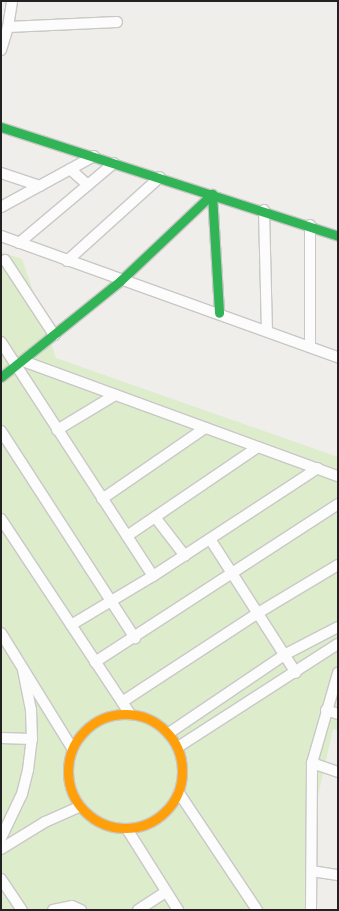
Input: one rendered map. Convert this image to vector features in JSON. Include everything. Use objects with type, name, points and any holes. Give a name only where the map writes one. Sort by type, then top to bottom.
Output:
[{"type":"street","points":[[1,50],[8,27],[12,1]]},
{"type":"street","points":[[8,27],[117,22]]},
{"type":"street","points":[[1,127],[264,210],[338,236]]},
{"type":"street","points":[[1,207],[94,156]]},
{"type":"street","points":[[19,243],[114,163]]},
{"type":"street","points":[[70,169],[88,185]]},
{"type":"street","points":[[1,173],[40,186]]},
{"type":"street","points":[[67,261],[160,177]]},
{"type":"street","points":[[1,377],[20,364],[120,281],[212,194]]},
{"type":"street","points":[[212,194],[219,313]]},
{"type":"street","points":[[264,210],[267,330]]},
{"type":"street","points":[[310,226],[310,346]]},
{"type":"street","points":[[1,236],[120,281],[219,313],[338,357]]},
{"type":"street","points":[[5,260],[54,335]]},
{"type":"street","points":[[1,342],[20,364],[57,430],[153,576]]},
{"type":"street","points":[[20,364],[115,396],[338,476]]},
{"type":"street","points":[[57,430],[115,396]]},
{"type":"street","points":[[102,499],[205,428]]},
{"type":"street","points":[[1,431],[112,600],[135,638]]},
{"type":"street","points":[[126,536],[258,447]]},
{"type":"street","points":[[71,625],[185,556],[318,468]]},
{"type":"street","points":[[95,662],[135,638],[338,504]]},
{"type":"street","points":[[155,517],[185,556]]},
{"type":"street","points":[[1,519],[130,714]]},
{"type":"street","points":[[210,539],[296,673]]},
{"type":"street","points":[[122,702],[258,613],[338,565]]},
{"type":"street","points":[[169,733],[284,655],[338,627]]},
{"type":"street","points":[[1,632],[72,748]]},
{"type":"street","points":[[178,747],[296,673],[338,644]]},
{"type":"street","points":[[1,838],[22,794],[32,739],[29,692],[23,670]]},
{"type":"street","points":[[311,910],[312,763],[326,710],[338,673]]},
{"type":"street","points":[[326,710],[338,714]]},
{"type":"street","points":[[130,714],[151,719],[169,733],[178,747],[184,770],[179,793],[167,812],[148,825],[127,829],[100,824],[79,807],[70,789],[68,775],[72,748],[86,729],[106,717],[130,714]]},
{"type":"street","points":[[1,738],[32,739]]},
{"type":"street","points":[[312,763],[338,772]]},
{"type":"street","points":[[179,793],[257,910]]},
{"type":"street","points":[[1,849],[45,822],[79,807]]},
{"type":"street","points":[[127,829],[178,910]]},
{"type":"street","points":[[312,871],[338,875]]},
{"type":"street","points":[[1,879],[22,910]]},
{"type":"street","points":[[138,910],[166,892]]},
{"type":"street","points":[[53,910],[72,906],[81,910]]},
{"type":"green space","points":[[1,252],[22,259],[56,358],[338,457],[338,730],[333,729],[318,796],[316,910],[1,910]]},
{"type":"traffic: fast","points":[[1,127],[338,236]]},
{"type":"traffic: fast","points":[[1,377],[120,281],[212,194],[219,313]]},
{"type":"traffic: slow","points":[[125,714],[147,718],[166,730],[178,749],[182,771],[178,793],[166,812],[147,824],[125,828],[103,824],[84,812],[72,793],[68,771],[72,749],[84,730],[103,718],[125,714]]}]
